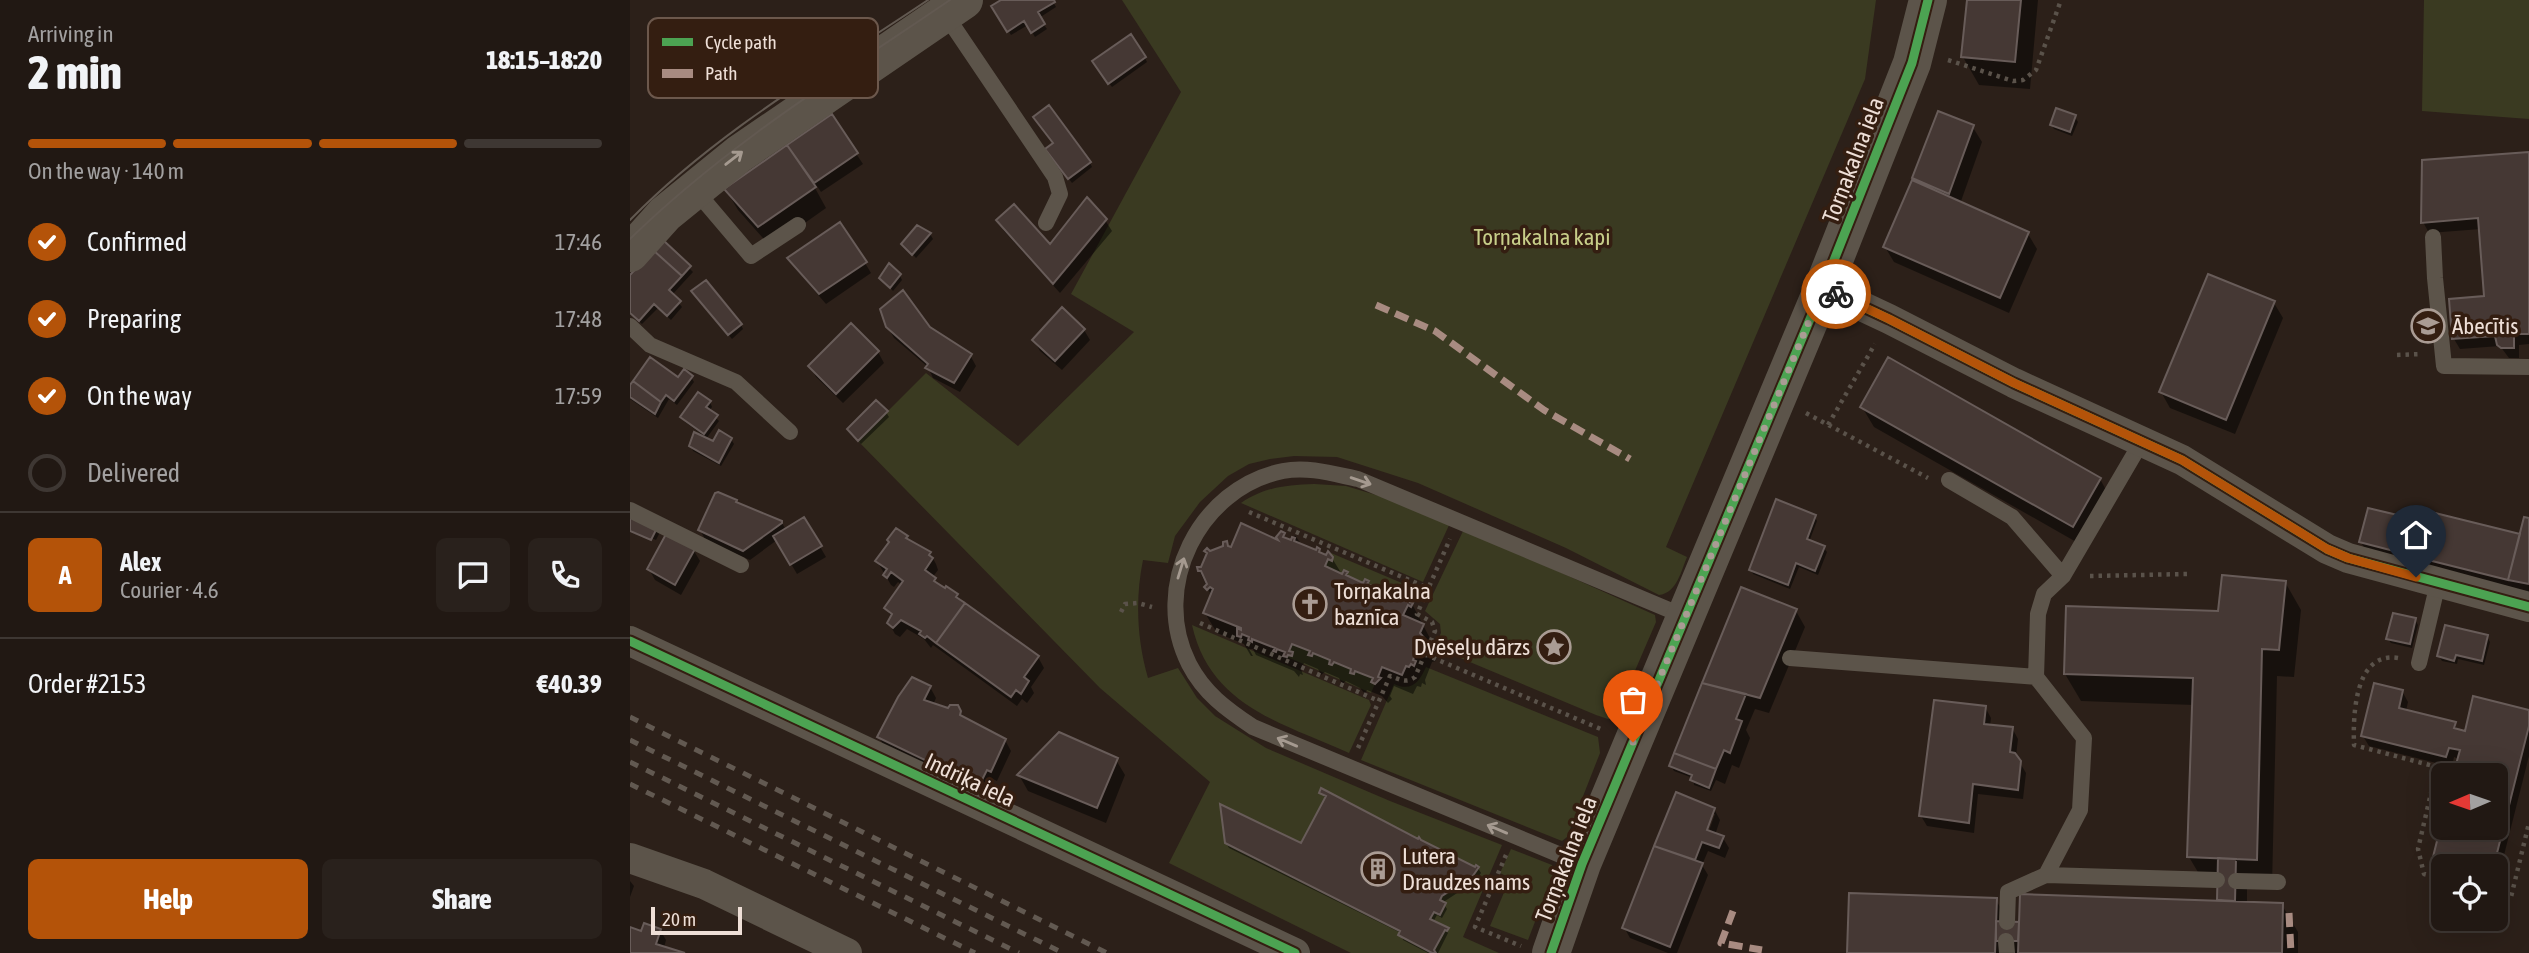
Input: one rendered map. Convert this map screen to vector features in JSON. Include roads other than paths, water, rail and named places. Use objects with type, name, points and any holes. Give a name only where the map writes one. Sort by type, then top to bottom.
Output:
[{"type":"street","name":"Torņakalna iela","points":[[1541,951],[1582,864],[1823,288],[1912,63],[1928,0]]},
{"type":"street","points":[[878,59],[954,7]]},
{"type":"street","points":[[630,253],[665,214],[739,154],[821,98]]},
{"type":"street","points":[[1823,288],[2014,383],[2182,460],[2327,549],[2348,558],[2529,607]]},
{"type":"street","name":"Indriķa iela","points":[[630,640],[1295,953]]},
{"type":"street","points":[[630,858],[704,884],[847,953]]},
{"type":"lane","points":[[954,7],[1055,177],[1060,194],[1046,223]]},
{"type":"lane","points":[[695,190],[751,256],[798,225]]},
{"type":"lane","points":[[2433,237],[2444,366],[2529,367]]},
{"type":"lane","points":[[630,326],[650,345],[736,382],[790,432]]},
{"type":"lane","points":[[2046,875],[2080,810],[2084,738],[2036,677],[2038,614],[2044,594],[2063,576],[2143,441]]},
{"type":"lane","points":[[1582,864],[1252,727],[1223,708],[1210,695],[1189,663],[1176,628],[1178,572],[1188,548],[1204,520],[1221,501],[1259,478],[1285,471],[1320,471],[1358,479],[1686,617]]},
{"type":"lane","points":[[1949,480],[2012,517],[2063,576]]},
{"type":"lane","points":[[630,510],[741,565]]},
{"type":"lane","points":[[2419,663],[2438,583]]},
{"type":"lane","points":[[1790,658],[2036,677]]},
{"type":"lane","points":[[2007,922],[2008,892],[2046,875],[2217,880]]},
{"type":"lane","points":[[2236,881],[2278,882]]},
{"type":"tram line","points":[[878,33],[928,0]]},
{"type":"tram line","points":[[878,49],[950,0]]},
{"type":"tram line","points":[[630,220],[699,158],[779,98]]},
{"type":"tram line","points":[[630,239],[705,173],[806,98]]},
{"type":"railway","points":[[630,717],[1107,953]]},
{"type":"railway","points":[[630,740],[1063,953]]},
{"type":"railway","points":[[630,762],[1019,953]]},
{"type":"railway","points":[[630,784],[975,953]]},
{"type":"place","name":"Ābecītis","points":[[2428,326]]},
{"type":"place","name":"Torņakalna baznīca","points":[[1310,604]]},
{"type":"place","name":"Dvēseļu dārzs","points":[[1554,647]]},
{"type":"place","name":"Lutera Draudzes nams","points":[[1378,869]]},
{"type":"park label","name":"Torņakalna kapi","points":[[1542,237]]}]
